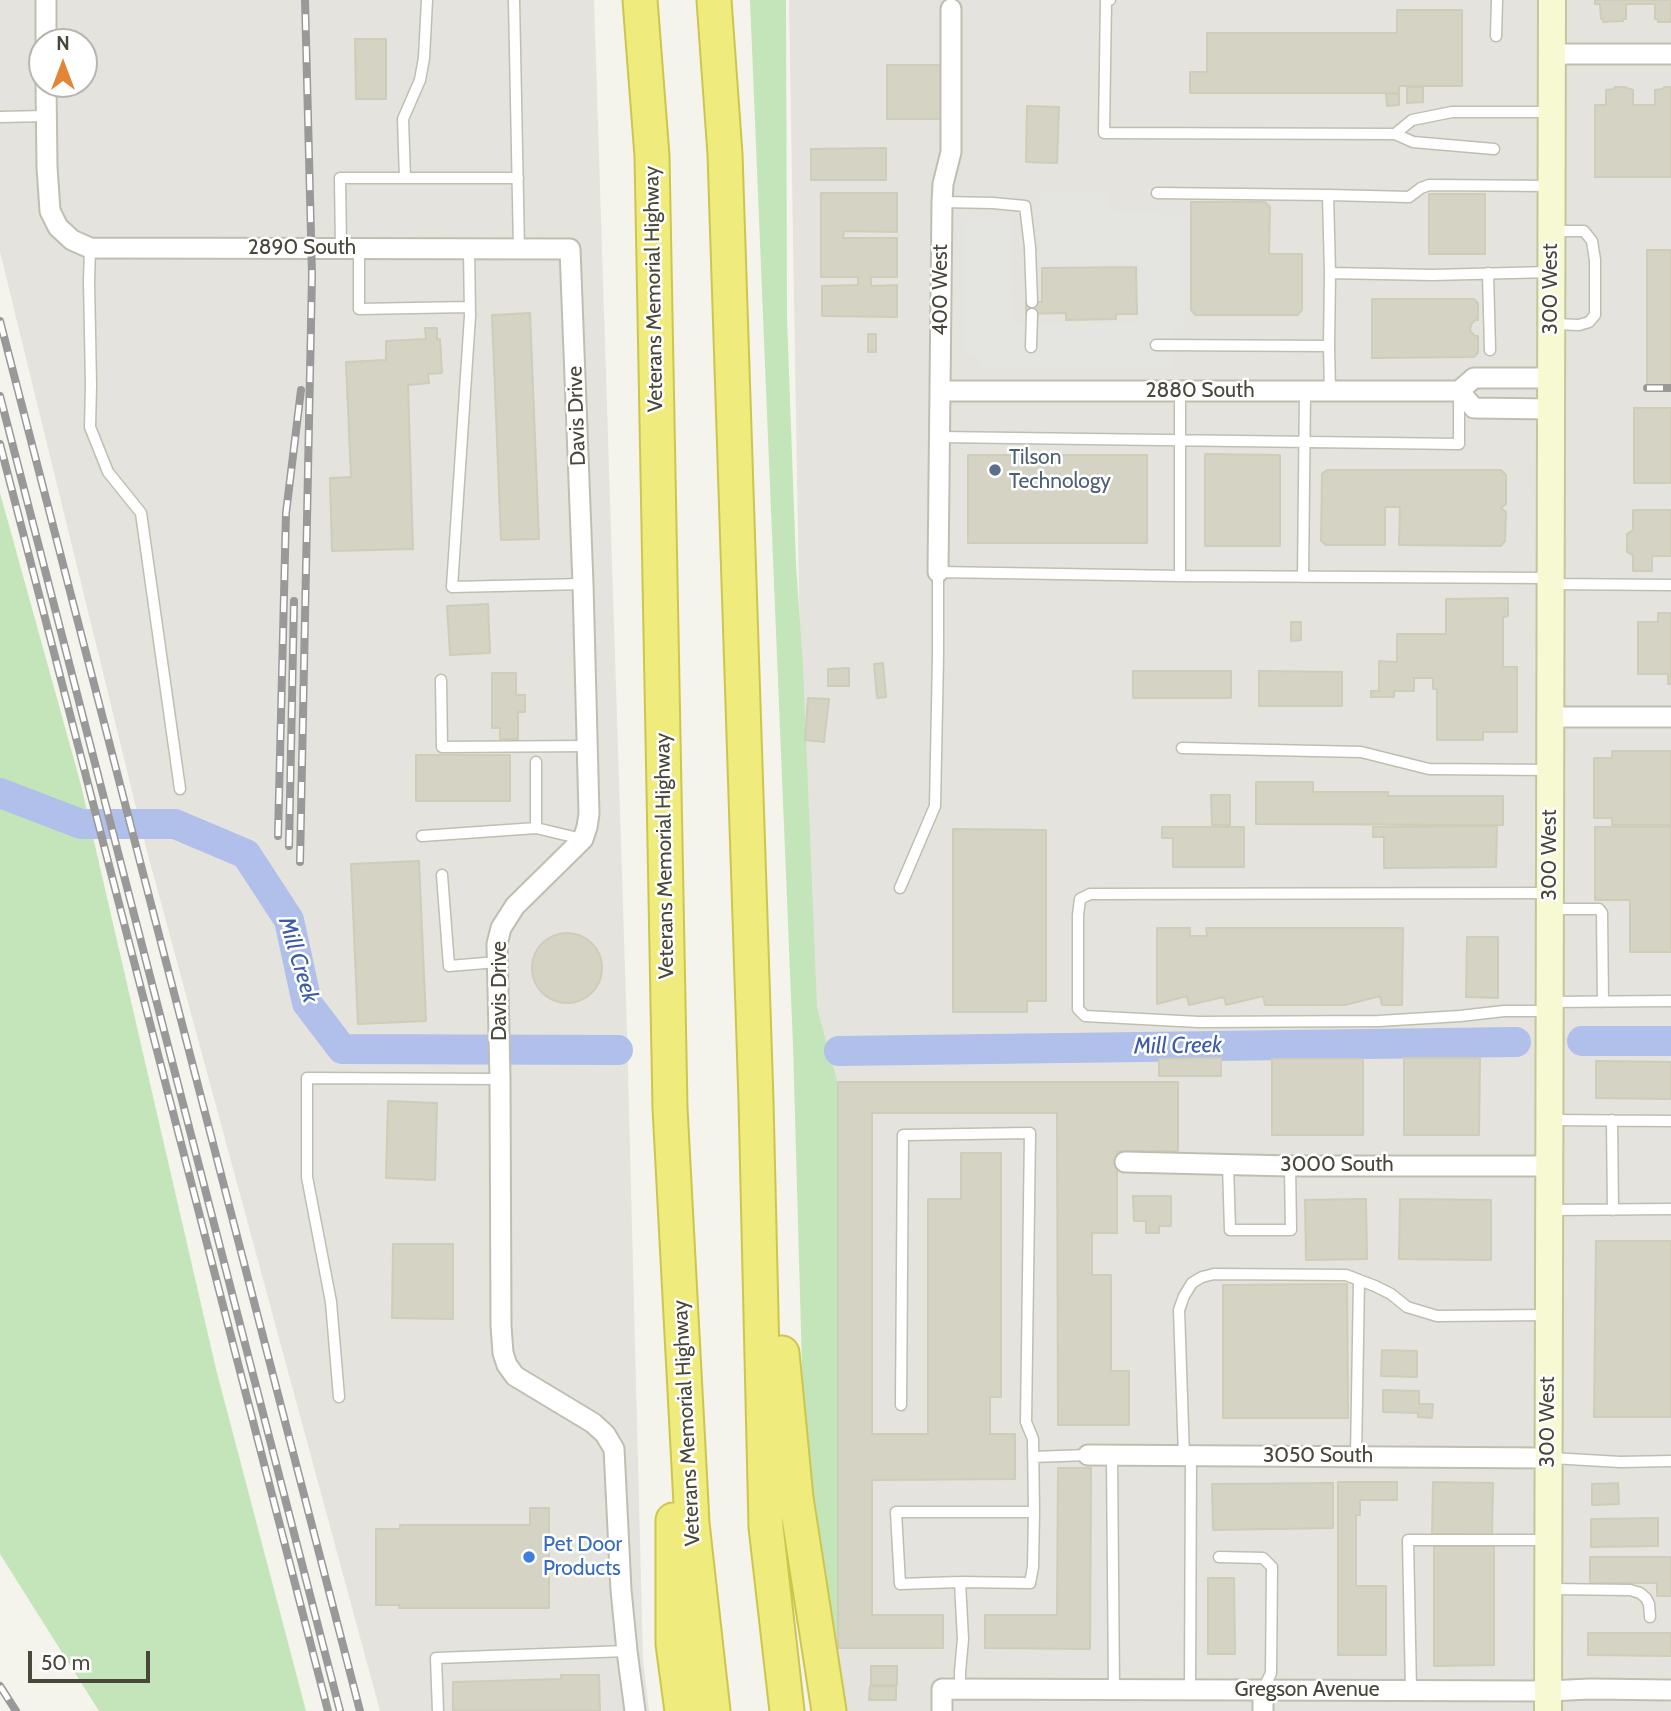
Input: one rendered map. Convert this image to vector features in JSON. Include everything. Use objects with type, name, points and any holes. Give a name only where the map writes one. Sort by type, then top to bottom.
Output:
[{"type":"highway","name":"Veterans Memorial Highway","points":[[640,0],[652,156],[670,1108],[692,1523],[713,1711]]},
{"type":"highway","points":[[714,0],[725,154],[756,1101],[766,1527],[787,1711]]},
{"type":"highway","points":[[756,1101],[796,1498],[829,1711]]},
{"type":"highway","points":[[670,1108],[673,1644],[682,1711]]},
{"type":"main road","name":"300 West","points":[[1548,1701],[1552,0]]},
{"type":"street","points":[[46,0],[46,28]]},
{"type":"street","name":"400 West","points":[[938,572],[942,202],[943,184],[951,152],[949,4]]},
{"type":"street","points":[[1552,54],[1671,54]]},
{"type":"street","points":[[46,98],[50,211],[58,228],[72,240],[90,248]]},
{"type":"street","name":"2890 South","points":[[90,248],[570,249]]},
{"type":"street","name":"Davis Drive","points":[[570,249],[589,814],[583,839],[515,906],[500,928],[496,944],[503,1353],[515,1376],[593,1423],[611,1441],[614,1449],[621,1590],[635,1711]]},
{"type":"street","name":"2880 South","points":[[941,391],[1459,391],[1474,378],[1551,378]]},
{"type":"street","points":[[1459,391],[1474,408],[1550,409]]},
{"type":"street","points":[[1550,717],[1671,717]]},
{"type":"street","name":"3000 South","points":[[1125,1162],[1290,1166],[1549,1166]]},
{"type":"street","name":"3050 South","points":[[1088,1455],[1548,1458]]},
{"type":"street","points":[[942,1711],[951,1689]]},
{"type":"street","name":"Gregson Avenue","points":[[951,1689],[1411,1690],[1548,1701],[1671,1690]]},
{"type":"street","points":[[1263,1690],[1263,1711]]},
{"type":"lane","points":[[404,178],[403,119],[420,80],[427,0]]},
{"type":"lane","points":[[514,0],[519,249]]},
{"type":"lane","points":[[1110,0],[1106,0],[1104,133],[1395,134],[1413,142],[1494,149]]},
{"type":"lane","points":[[1496,36],[1497,0]]},
{"type":"lane","points":[[1395,134],[1412,120],[1452,112],[1552,112]]},
{"type":"lane","points":[[0,117],[46,116]]},
{"type":"lane","points":[[470,307],[359,309],[340,178],[518,178]]},
{"type":"lane","points":[[1157,193],[1409,197],[1429,185],[1552,186]]},
{"type":"lane","points":[[1328,195],[1330,391]]},
{"type":"lane","points":[[942,202],[1025,206],[1032,302]]},
{"type":"lane","points":[[1551,324],[1590,323],[1595,314],[1595,260],[1592,241],[1584,231],[1552,231]]},
{"type":"lane","points":[[90,248],[90,427],[108,472],[141,513],[180,789]]},
{"type":"lane","points":[[469,249],[470,307],[452,587],[583,584]]},
{"type":"lane","points":[[1330,274],[1551,272]]},
{"type":"lane","points":[[1488,273],[1490,350]]},
{"type":"lane","points":[[1031,347],[1032,314]]},
{"type":"lane","points":[[1156,345],[1329,346]]},
{"type":"lane","points":[[1180,391],[1180,576]]},
{"type":"lane","points":[[1303,577],[1305,391]]},
{"type":"lane","points":[[940,437],[1459,444],[1459,391]]},
{"type":"lane","points":[[900,888],[935,806],[938,572],[1671,585]]},
{"type":"lane","points":[[441,680],[442,747],[587,746]]},
{"type":"lane","points":[[1182,748],[1361,752],[1429,769],[1550,770]]},
{"type":"lane","points":[[536,762],[536,828]]},
{"type":"lane","points":[[422,836],[536,828],[583,839]]},
{"type":"lane","points":[[442,875],[449,966],[496,962]]},
{"type":"lane","points":[[1603,1002],[1602,913],[1599,909],[1550,901],[1090,894],[1080,899],[1078,1009],[1085,1016],[1199,1022],[1378,1021],[1603,1002],[1671,1001]]},
{"type":"lane","points":[[339,1397],[331,1302],[307,1177],[307,1078],[500,1071]]},
{"type":"lane","points":[[1549,1121],[1671,1121]]},
{"type":"lane","points":[[1612,1121],[1613,1210]]},
{"type":"lane","points":[[901,1405],[903,1135],[1030,1133],[1026,1422],[1033,1439],[1034,1512],[1033,1567],[1030,1583],[900,1584],[896,1512],[1034,1512]]},
{"type":"lane","points":[[1227,1164],[1230,1230],[1291,1230],[1290,1166]]},
{"type":"lane","points":[[1549,1210],[1671,1209]]},
{"type":"lane","points":[[1191,1690],[1188,1456],[1180,1310],[1192,1283],[1214,1274],[1346,1275],[1391,1294],[1407,1307],[1437,1316],[1548,1315]]},
{"type":"lane","points":[[1356,1457],[1359,1280]]},
{"type":"lane","points":[[1033,1457],[1088,1455]]},
{"type":"lane","points":[[1112,1455],[1114,1690]]},
{"type":"lane","points":[[1548,1458],[1620,1462],[1671,1461]]},
{"type":"lane","points":[[1411,1690],[1408,1540],[1548,1540]]},
{"type":"lane","points":[[1219,1557],[1263,1558],[1272,1567],[1271,1673],[1263,1690]]},
{"type":"lane","points":[[951,1689],[960,1672],[963,1639],[960,1582]]},
{"type":"lane","points":[[1547,1589],[1630,1590],[1646,1598],[1650,1617]]},
{"type":"lane","points":[[438,1711],[436,1658],[626,1651]]},
{"type":"shaded area","points":[[0,0],[594,0],[627,1031],[643,1659],[649,1711],[380,1711],[144,840],[0,252]]},
{"type":"shaded area","points":[[789,0],[1671,0],[1671,1711],[847,1711],[830,1634],[807,1071]]},
{"type":"shaded area","points":[[1040,192],[1109,193],[1110,211],[1186,214],[1185,329],[1172,329],[1174,368],[981,367],[981,356],[966,354],[966,218],[1011,218],[1013,325],[1139,322],[1139,265],[1041,265]]},
{"type":"green space","points":[[750,0],[786,0],[787,318],[796,564],[803,666],[817,1008],[837,1081],[835,1673],[822,1595],[803,1402],[793,1045]]},
{"type":"green space","points":[[0,493],[81,785],[216,1369],[306,1711],[99,1711],[0,1554]]},
{"type":"building","points":[[1595,0],[1671,0],[1671,22],[1658,22],[1658,19],[1655,19],[1655,4],[1626,4],[1626,19],[1603,22],[1600,4],[1595,4]]},
{"type":"building","points":[[1397,10],[1462,10],[1462,86],[1399,86],[1399,93],[1190,93],[1190,72],[1207,72],[1207,33],[1397,33]]},
{"type":"building","points":[[355,39],[386,39],[386,99],[356,99]]},
{"type":"building","points":[[887,65],[942,65],[942,119],[887,119]]},
{"type":"building","points":[[1407,87],[1423,87],[1423,102],[1407,103]]},
{"type":"building","points":[[1615,87],[1633,90],[1633,105],[1655,105],[1655,90],[1671,87],[1671,177],[1595,177],[1595,105],[1606,105],[1606,90]]},
{"type":"building","points":[[1386,94],[1399,94],[1399,105],[1387,106]]},
{"type":"building","points":[[1027,106],[1059,107],[1057,163],[1026,162]]},
{"type":"building","points":[[886,148],[886,180],[811,180],[811,149]]},
{"type":"building","points":[[821,193],[897,193],[897,232],[844,231],[843,238],[897,238],[897,277],[871,277],[871,286],[897,285],[897,317],[822,316],[822,286],[858,285],[858,277],[821,277]]},
{"type":"building","points":[[1429,194],[1485,194],[1485,254],[1429,254]]},
{"type":"building","points":[[1191,202],[1265,202],[1270,207],[1269,254],[1302,254],[1302,310],[1298,315],[1195,315],[1191,310]]},
{"type":"building","points":[[1647,250],[1671,250],[1671,385],[1647,385]]},
{"type":"building","points":[[1136,267],[1137,314],[1116,314],[1116,319],[1066,320],[1066,313],[1026,314],[1026,302],[1042,302],[1042,268]]},
{"type":"building","points":[[1372,299],[1474,299],[1478,303],[1478,320],[1471,325],[1470,331],[1478,336],[1478,353],[1474,357],[1372,358]]},
{"type":"building","points":[[530,313],[539,539],[501,540],[492,315]]},
{"type":"building","points":[[425,328],[437,328],[442,373],[428,374],[429,383],[408,385],[413,549],[332,551],[330,478],[351,477],[346,362],[386,360],[386,341],[426,339]]},
{"type":"building","points":[[868,334],[876,334],[876,352],[868,352]]},
{"type":"building","points":[[1634,408],[1671,408],[1671,483],[1634,483]]},
{"type":"building","points":[[1205,454],[1280,455],[1280,546],[1205,546]]},
{"type":"building","points":[[968,455],[1147,455],[1147,543],[968,543]]},
{"type":"building","points":[[1327,470],[1501,470],[1506,475],[1506,504],[1501,508],[1506,512],[1505,541],[1501,546],[1399,545],[1400,507],[1385,507],[1385,545],[1326,545],[1321,541],[1322,474]]},
{"type":"building","points":[[1633,510],[1671,510],[1671,556],[1652,556],[1652,571],[1633,571],[1633,555],[1627,552],[1627,534],[1633,530]]},
{"type":"building","points":[[1508,598],[1508,616],[1503,617],[1503,667],[1517,667],[1517,732],[1483,732],[1483,740],[1437,740],[1437,689],[1433,689],[1433,678],[1414,678],[1414,691],[1394,691],[1394,697],[1371,697],[1371,691],[1379,691],[1379,661],[1397,662],[1397,634],[1446,634],[1446,599]]},
{"type":"building","points":[[488,604],[490,653],[450,655],[447,606]]},
{"type":"building","points":[[1658,613],[1671,613],[1671,684],[1668,684],[1668,674],[1638,674],[1638,622],[1658,622]]},
{"type":"building","points":[[1291,622],[1301,622],[1301,640],[1291,641]]},
{"type":"building","points":[[883,663],[886,697],[877,698],[874,664]]},
{"type":"building","points":[[849,668],[849,686],[828,686],[828,669]]},
{"type":"building","points":[[1133,671],[1231,671],[1231,698],[1133,698]]},
{"type":"building","points":[[1259,671],[1342,672],[1342,706],[1259,706]]},
{"type":"building","points":[[492,673],[516,673],[516,695],[525,695],[525,712],[518,712],[518,739],[500,739],[500,728],[492,728]]},
{"type":"building","points":[[808,698],[829,699],[824,742],[805,740]]},
{"type":"building","points":[[1612,751],[1671,751],[1671,825],[1612,825],[1612,818],[1594,818],[1594,758],[1612,758]]},
{"type":"building","points":[[416,755],[510,755],[510,801],[416,801]]},
{"type":"building","points":[[1256,782],[1313,782],[1313,792],[1388,792],[1388,796],[1503,796],[1503,825],[1256,824]]},
{"type":"building","points":[[1211,795],[1230,795],[1230,825],[1212,825]]},
{"type":"building","points":[[1497,826],[1496,867],[1384,868],[1384,837],[1373,837],[1373,827]]},
{"type":"building","points":[[1162,827],[1244,827],[1244,867],[1173,867],[1173,838],[1162,838]]},
{"type":"building","points":[[1595,827],[1671,827],[1671,952],[1630,952],[1630,900],[1595,900]]},
{"type":"building","points":[[953,829],[1046,830],[1046,1001],[1027,1001],[1027,1012],[953,1012]]},
{"type":"building","points":[[419,861],[426,1021],[358,1024],[351,864]]},
{"type":"building","points":[[1157,928],[1190,928],[1190,936],[1207,936],[1206,928],[1403,928],[1402,1005],[1382,1005],[1380,996],[1345,1005],[1265,1005],[1263,996],[1226,1005],[1224,997],[1189,1005],[1187,996],[1157,1004]]},
{"type":"building","points":[[567,933],[592,943],[602,968],[592,993],[567,1003],[542,993],[532,968],[542,943]]},
{"type":"building","points":[[1467,937],[1498,937],[1498,998],[1466,997]]},
{"type":"building","points":[[1221,1058],[1221,1076],[1159,1076],[1159,1059]]},
{"type":"building","points":[[1404,1058],[1480,1058],[1479,1135],[1404,1135]]},
{"type":"building","points":[[1272,1059],[1363,1059],[1363,1135],[1272,1135]]},
{"type":"building","points":[[1596,1061],[1671,1062],[1671,1099],[1596,1098]]},
{"type":"building","points":[[838,1082],[1178,1082],[1178,1151],[1117,1151],[1117,1233],[1092,1233],[1092,1275],[1111,1275],[1111,1371],[1129,1371],[1129,1425],[1058,1425],[1057,1113],[872,1113],[872,1434],[928,1434],[928,1199],[961,1199],[961,1153],[1001,1153],[1001,1397],[990,1397],[990,1434],[1015,1434],[1015,1479],[872,1480],[872,1615],[943,1615],[943,1648],[838,1648]]},
{"type":"building","points":[[388,1101],[437,1103],[435,1180],[386,1178]]},
{"type":"building","points":[[1133,1196],[1171,1196],[1171,1226],[1159,1226],[1159,1233],[1146,1233],[1146,1221],[1134,1221]]},
{"type":"building","points":[[1366,1199],[1367,1259],[1306,1260],[1305,1200]]},
{"type":"building","points":[[1400,1199],[1491,1200],[1491,1260],[1399,1259]]},
{"type":"building","points":[[1596,1241],[1671,1241],[1671,1417],[1594,1417]]},
{"type":"building","points":[[393,1244],[453,1244],[453,1319],[392,1318]]},
{"type":"building","points":[[1347,1284],[1348,1418],[1223,1418],[1223,1285]]},
{"type":"building","points":[[1382,1350],[1417,1351],[1417,1377],[1381,1376]]},
{"type":"building","points":[[1383,1390],[1419,1391],[1419,1404],[1433,1404],[1432,1418],[1418,1417],[1418,1413],[1383,1412]]},
{"type":"building","points":[[1058,1468],[1091,1468],[1090,1649],[985,1648],[985,1615],[1057,1615]]},
{"type":"building","points":[[1338,1482],[1397,1482],[1397,1500],[1360,1500],[1360,1515],[1356,1515],[1356,1586],[1386,1586],[1386,1655],[1338,1655]]},
{"type":"building","points":[[1433,1482],[1493,1483],[1492,1535],[1432,1534]]},
{"type":"building","points":[[1333,1483],[1333,1528],[1213,1530],[1212,1484]]},
{"type":"building","points":[[1618,1483],[1619,1504],[1592,1505],[1592,1484]]},
{"type":"building","points":[[530,1508],[549,1508],[549,1608],[399,1608],[399,1605],[376,1605],[376,1529],[400,1529],[400,1525],[530,1525]]},
{"type":"building","points":[[1658,1518],[1658,1546],[1591,1547],[1591,1519]]},
{"type":"building","points":[[1434,1546],[1494,1546],[1494,1665],[1434,1666]]},
{"type":"building","points":[[1590,1557],[1671,1557],[1671,1596],[1657,1596],[1657,1583],[1590,1583]]},
{"type":"building","points":[[1208,1578],[1234,1578],[1235,1654],[1208,1654]]},
{"type":"building","points":[[1588,1633],[1671,1633],[1671,1656],[1588,1655]]},
{"type":"building","points":[[871,1666],[897,1666],[897,1685],[871,1685]]},
{"type":"building","points":[[561,1675],[599,1675],[600,1711],[453,1711],[453,1682],[561,1679]]},
{"type":"building","points":[[870,1686],[896,1686],[896,1700],[869,1700]]},
{"type":"waterway","name":"Mill Creek","points":[[0,793],[81,824],[175,824],[246,854],[289,920],[307,1003],[342,1049],[618,1050]]},
{"type":"waterway","name":"Mill Creek","points":[[1582,1041],[1671,1041]]},
{"type":"waterway","name":"Mill Creek","points":[[839,1051],[1516,1042]]},
{"type":"railway","points":[[300,862],[312,275],[305,0]]},
{"type":"railway","points":[[0,321],[360,1711]]},
{"type":"railway","points":[[1647,388],[1671,388]]},
{"type":"railway","points":[[278,836],[286,513],[301,390]]},
{"type":"railway","points":[[0,396],[340,1711]]},
{"type":"railway","points":[[0,444],[328,1711]]},
{"type":"railway","points":[[289,846],[294,601]]},
{"type":"railway","points":[[0,1686],[16,1711]]},
{"type":"place","name":"Tilson Technology","points":[[995,470]]},
{"type":"place","name":"Pet Door Products","points":[[529,1557]]}]
